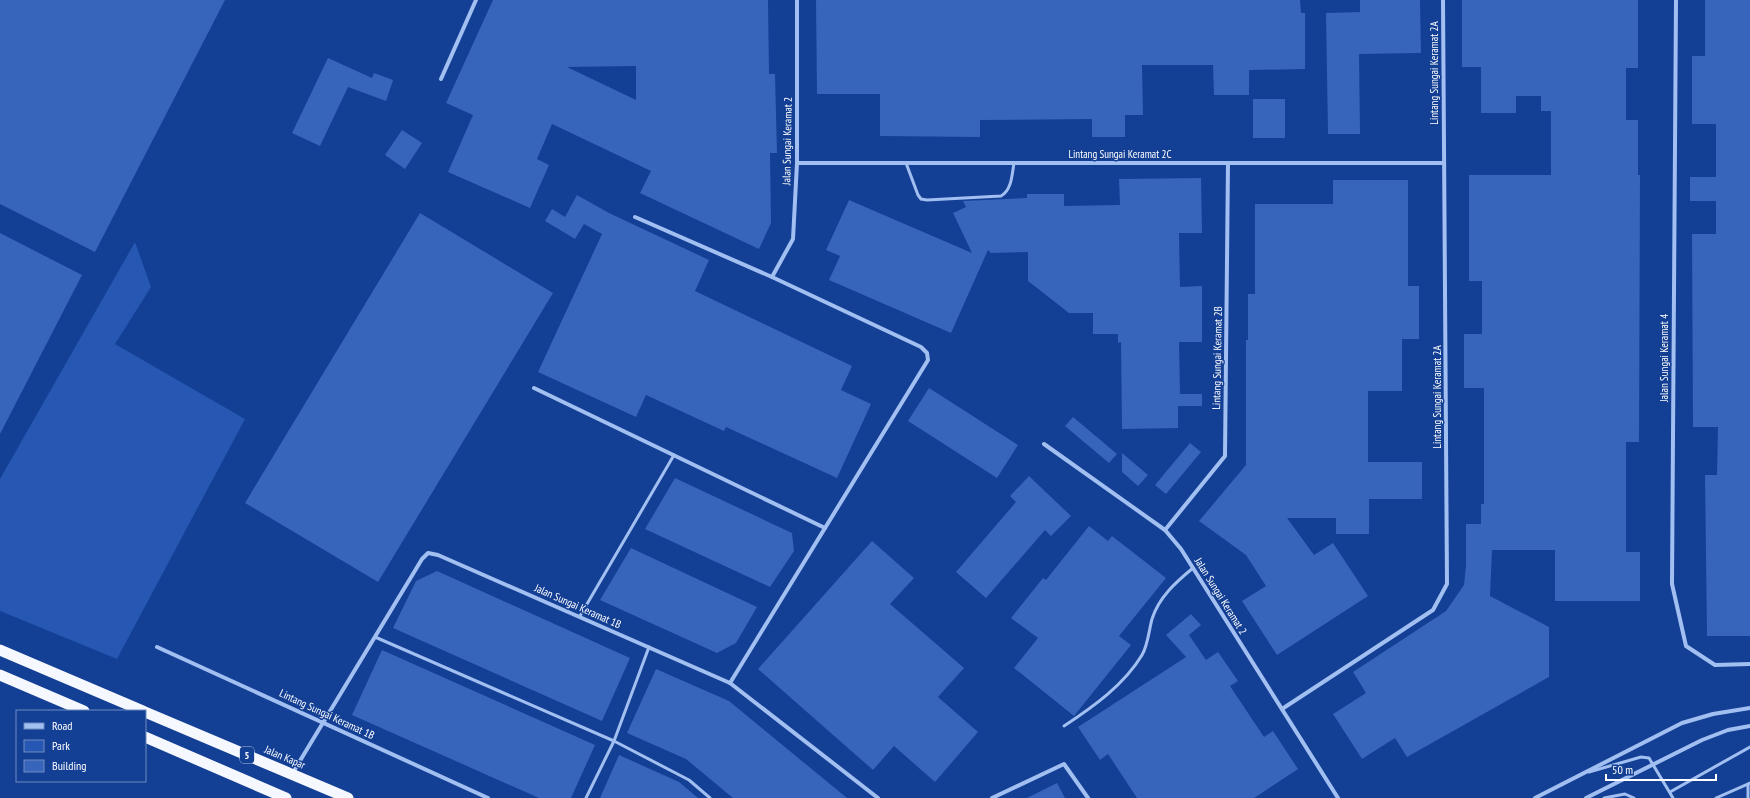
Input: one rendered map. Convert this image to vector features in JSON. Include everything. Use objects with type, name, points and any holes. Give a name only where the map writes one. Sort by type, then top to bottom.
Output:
[{"type":"highway","name":"Jalan Kapar","points":[[0,650],[142,710]]},
{"type":"highway","points":[[0,675],[82,710]]},
{"type":"highway","name":"Jalan Kapar","points":[[146,712],[348,798]]},
{"type":"highway","name":"5","points":[[146,737],[286,798]]},
{"type":"street","points":[[441,79],[476,0]]},
{"type":"street","name":"Jalan Sungai Keramat 2","points":[[772,277],[793,240],[797,163],[797,0]]},
{"type":"street","name":"Lintang Sungai Keramat 2A","points":[[1282,709],[1433,610],[1448,584],[1443,0]]},
{"type":"street","name":"Jalan Sungai Keramat 4","points":[[1676,0],[1672,584],[1686,646],[1715,664],[1750,664]]},
{"type":"street","name":"Lintang Sungai Keramat 2C","points":[[797,163],[1444,163]]},
{"type":"street","name":"Lintang Sungai Keramat 2B","points":[[1165,530],[1225,456],[1228,163]]},
{"type":"street","points":[[635,217],[772,277],[921,347],[927,353],[928,360],[730,684]]},
{"type":"street","points":[[534,388],[825,528]]},
{"type":"street","name":"Jalan Sungai Keramat 2","points":[[1044,444],[1165,530],[1181,549],[1338,798]]},
{"type":"street","name":"Jalan Sungai Keramat 1B","points":[[292,774],[322,721],[422,559],[428,553],[438,555],[580,616],[730,684],[878,798]]},
{"type":"street","name":"Lintang Sungai Keramat 1B","points":[[157,647],[488,798]]},
{"type":"street","points":[[1534,798],[1682,723],[1713,714],[1750,708]]},
{"type":"street","points":[[1586,798],[1702,740],[1728,730],[1750,726]]},
{"type":"street","points":[[992,798],[1064,764],[1088,798]]},
{"type":"lane","points":[[906,163],[918,195],[921,199],[927,200],[1001,196],[1006,193],[1008,189],[1014,163]]},
{"type":"lane","points":[[580,616],[674,455]]},
{"type":"lane","points":[[1064,726],[1092,707],[1120,682],[1143,654],[1153,617],[1168,589],[1193,568]]},
{"type":"lane","points":[[375,637],[614,741],[689,780],[710,798]]},
{"type":"lane","points":[[586,798],[614,741],[649,647]]},
{"type":"lane","points":[[1670,792],[1750,747]]},
{"type":"lane","points":[[1583,773],[1607,768],[1641,757],[1649,758],[1673,798]]},
{"type":"lane","points":[[1716,798],[1749,784],[1748,798]]},
{"type":"lane","points":[[1604,798],[1625,794],[1634,798]]},
{"type":"green space","points":[[135,242],[151,287],[115,344],[245,419],[117,659],[0,611],[0,479]]},
{"type":"building","points":[[0,0],[225,0],[95,252],[0,204]]},
{"type":"building","points":[[493,0],[768,0],[769,74],[775,74],[777,153],[770,153],[771,223],[759,249],[640,193],[651,171],[552,124],[537,159],[549,165],[530,208],[448,172],[473,115],[446,103]],"holes":[[[636,66],[636,100],[567,67]]]},
{"type":"building","points":[[816,0],[1300,0],[1301,13],[1305,13],[1305,69],[1249,70],[1249,95],[1214,95],[1213,65],[1142,65],[1143,115],[1125,115],[1125,137],[1092,137],[1092,119],[980,120],[980,137],[880,136],[880,94],[817,94]]},
{"type":"building","points":[[1360,0],[1420,0],[1421,53],[1359,54],[1360,134],[1328,134],[1326,13],[1360,12]]},
{"type":"building","points":[[1462,0],[1638,0],[1638,68],[1626,68],[1626,120],[1638,120],[1638,175],[1640,175],[1639,442],[1626,442],[1626,552],[1640,552],[1640,601],[1555,601],[1555,550],[1492,550],[1490,596],[1549,627],[1549,677],[1407,757],[1395,738],[1362,759],[1333,714],[1366,693],[1353,672],[1446,611],[1464,585],[1466,566],[1466,524],[1481,524],[1481,504],[1484,504],[1484,388],[1464,388],[1464,334],[1482,334],[1482,281],[1469,281],[1469,175],[1551,175],[1551,111],[1541,111],[1541,96],[1516,96],[1516,113],[1481,113],[1481,67],[1462,67]]},
{"type":"building","points":[[1705,0],[1750,0],[1750,636],[1707,636],[1705,475],[1717,475],[1718,427],[1693,427],[1692,234],[1716,234],[1716,201],[1690,201],[1690,177],[1716,177],[1716,124],[1692,124],[1692,56],[1705,56]]},
{"type":"building","points":[[328,58],[372,78],[374,73],[393,80],[386,101],[348,87],[320,146],[292,133]]},
{"type":"building","points":[[1253,99],[1285,99],[1285,138],[1253,138]]},
{"type":"building","points":[[402,130],[422,143],[405,169],[385,155]]},
{"type":"building","points":[[1201,178],[1202,233],[1179,233],[1180,287],[1202,286],[1202,342],[1179,342],[1180,394],[1202,394],[1202,406],[1178,406],[1178,428],[1122,429],[1121,342],[1118,343],[1118,334],[1093,334],[1093,313],[1069,313],[1028,281],[1028,252],[991,253],[988,250],[951,333],[829,280],[840,256],[826,250],[849,200],[972,253],[953,213],[966,207],[963,201],[1027,198],[1027,194],[1064,194],[1064,206],[1120,205],[1119,179]]},
{"type":"building","points":[[1333,180],[1408,180],[1408,286],[1419,286],[1419,339],[1402,339],[1402,391],[1368,391],[1368,462],[1422,462],[1422,499],[1369,499],[1369,534],[1336,534],[1336,518],[1287,518],[1314,555],[1333,543],[1368,596],[1277,655],[1242,601],[1266,586],[1246,555],[1199,521],[1246,465],[1246,340],[1248,340],[1248,294],[1255,294],[1255,204],[1333,204]]},
{"type":"building","points":[[577,195],[609,213],[709,260],[695,291],[852,366],[841,390],[871,404],[837,478],[726,427],[724,431],[646,395],[636,417],[538,372],[602,234],[584,224],[575,239],[545,221],[552,209],[565,217]]},
{"type":"building","points":[[420,213],[553,293],[378,582],[245,503]]},
{"type":"building","points":[[0,233],[82,275],[0,434]]},
{"type":"building","points":[[929,388],[1018,445],[997,478],[908,421]]},
{"type":"building","points":[[1073,417],[1117,454],[1109,463],[1065,426]]},
{"type":"building","points":[[1190,443],[1201,452],[1166,494],[1155,485]]},
{"type":"building","points":[[1122,453],[1148,475],[1138,486],[1122,472]]},
{"type":"building","points":[[1029,476],[1071,516],[1051,536],[1045,530],[986,598],[956,572],[1016,502],[1010,496]]},
{"type":"building","points":[[675,478],[792,533],[794,551],[770,587],[645,529]]},
{"type":"building","points":[[1089,526],[1108,541],[1112,536],[1166,578],[1119,636],[1131,645],[1074,716],[1014,668],[1038,638],[1011,618],[1043,578],[1046,580]]},
{"type":"building","points":[[872,541],[914,578],[890,604],[964,668],[938,697],[978,732],[935,782],[894,746],[873,770],[758,669]]},
{"type":"building","points":[[631,548],[757,607],[736,643],[717,653],[600,600]]},
{"type":"building","points":[[437,571],[630,658],[602,721],[393,628],[416,581]]},
{"type":"building","points":[[1191,614],[1201,625],[1189,635],[1206,660],[1218,652],[1238,681],[1230,686],[1264,737],[1273,731],[1298,769],[1254,798],[1137,798],[1108,754],[1100,760],[1078,727],[1186,657],[1166,635]]},
{"type":"building","points":[[382,650],[595,745],[571,798],[539,798],[352,715]]},
{"type":"building","points":[[656,669],[729,701],[847,798],[733,798],[686,759],[627,733]]},
{"type":"building","points":[[619,755],[679,782],[698,798],[600,798]]},
{"type":"building","points":[[1057,783],[1065,798],[1027,798]]}]
